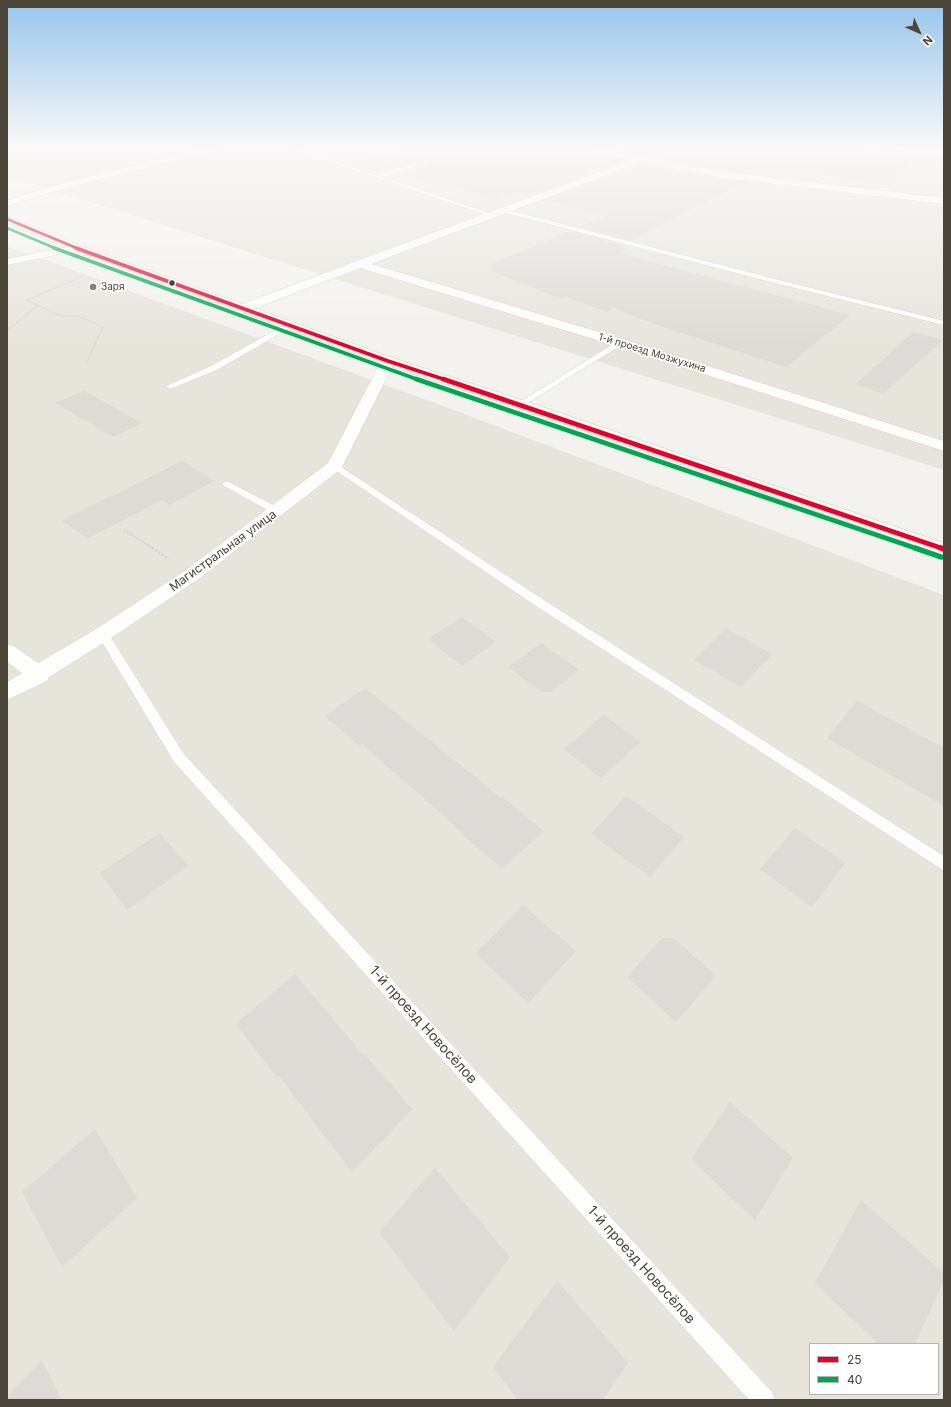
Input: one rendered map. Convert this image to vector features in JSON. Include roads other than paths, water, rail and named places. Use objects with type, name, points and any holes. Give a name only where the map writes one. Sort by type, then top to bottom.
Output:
[{"type":"street","points":[[241,309],[358,264],[502,212]]},
{"type":"street","points":[[7,219],[76,248],[388,361],[520,404],[944,549]]},
{"type":"street","points":[[7,262],[76,248]]},
{"type":"street","name":"1-й проезд Мозжухина","points":[[358,264],[621,343],[944,446]]},
{"type":"street","name":"Магистральная улица","points":[[7,692],[39,675],[193,574],[335,466],[388,361]]},
{"type":"street","points":[[7,651],[39,675]]},
{"type":"lane","points":[[482,212],[492,215]]},
{"type":"lane","points":[[507,212],[781,284],[944,323]]},
{"type":"lane","points":[[170,386],[214,368],[289,326]]},
{"type":"lane","points":[[520,404],[621,343]]},
{"type":"lane","points":[[335,466],[540,604],[944,864]]},
{"type":"lane","points":[[227,484],[277,511]]},
{"type":"lane","name":"1-й проезд Новосёлов","points":[[103,634],[179,758],[764,1400]]},
{"type":"place","name":"Заря","points":[[93,287]]}]
